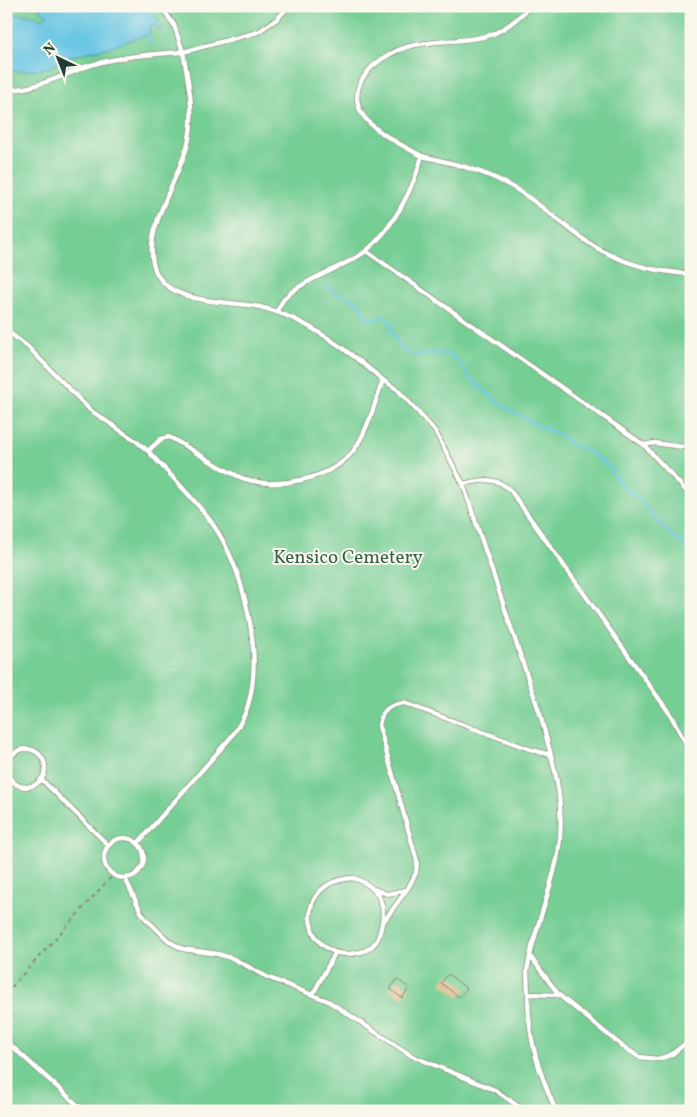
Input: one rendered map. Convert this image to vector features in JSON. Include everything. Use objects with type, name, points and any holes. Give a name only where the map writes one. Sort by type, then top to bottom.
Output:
[{"type":"lane","points":[[161,6],[174,25],[183,52],[192,124],[189,141],[156,223],[153,240],[155,270],[160,280],[180,294],[200,299],[258,307],[276,312],[313,330],[362,362],[398,390],[435,431],[463,484],[540,714],[559,796],[557,858],[535,931],[527,971],[528,1025],[532,1046],[538,1068],[556,1111]]},
{"type":"lane","points":[[6,90],[29,87],[116,58],[183,52],[258,32],[278,19],[289,6]]},
{"type":"lane","points":[[530,6],[504,28],[490,35],[422,43],[406,47],[381,59],[365,75],[358,93],[361,113],[383,133],[422,156],[486,173],[508,184],[529,197],[585,241],[629,264],[673,273],[691,274]]},
{"type":"lane","points":[[276,312],[284,299],[295,290],[366,251],[381,236],[404,202],[415,180],[422,156]]},
{"type":"lane","points":[[366,251],[644,445],[691,496]]},
{"type":"lane","points":[[6,330],[28,347],[90,410],[148,451],[211,522],[226,545],[235,567],[249,616],[253,673],[248,705],[242,722],[232,736],[138,843]]},
{"type":"lane","points":[[148,451],[161,439],[169,437],[226,470],[254,482],[274,484],[310,477],[339,465],[354,450],[360,440],[383,380]]},
{"type":"lane","points":[[644,445],[654,442],[691,448]]},
{"type":"lane","points":[[463,484],[490,479],[498,481],[510,490],[670,714],[691,753]]},
{"type":"lane","points":[[407,890],[387,894],[374,889],[366,882],[353,878],[339,879],[327,884],[317,894],[311,906],[310,920],[314,935],[323,946],[335,953],[351,955],[365,951],[376,943],[384,922],[407,890],[416,873],[417,861],[379,726],[384,711],[396,704],[404,703],[532,750],[551,755]]},
{"type":"lane","points":[[21,750],[34,751],[44,764],[41,779],[31,786],[24,787],[14,783],[7,772],[7,765],[11,755],[21,750]]},
{"type":"lane","points":[[6,751],[11,755]]},
{"type":"lane","points":[[41,779],[108,844]]},
{"type":"lane","points":[[122,837],[129,838],[138,843],[142,847],[144,854],[143,866],[139,872],[132,877],[125,878],[113,875],[104,863],[103,856],[108,844],[122,837]]},
{"type":"lane","points":[[125,878],[146,919],[170,942],[183,950],[218,954],[234,959],[268,977],[328,1001],[412,1056],[495,1090],[525,1111]]},
{"type":"lane","points":[[374,889],[382,905],[384,922]]},
{"type":"lane","points":[[313,994],[335,953]]},
{"type":"lane","points":[[530,956],[559,995],[622,1046],[639,1057],[658,1059],[671,1055],[686,1043],[691,1033]]},
{"type":"lane","points":[[528,994],[559,995]]},
{"type":"lane","points":[[6,1041],[84,1111]]},
{"type":"path","points":[[6,993],[113,875]]},
{"type":"green space","name":"Kensico Cemetery","points":[[6,6],[691,6],[691,1111],[6,1111]]},
{"type":"water","points":[[42,6],[149,6],[163,29],[160,31],[155,25],[149,27],[151,33],[147,35],[107,48],[72,56],[39,70],[6,72],[6,13],[34,16],[43,19],[47,15],[40,10]]},
{"type":"building","points":[[448,974],[467,989],[459,997],[441,983]]},
{"type":"building","points":[[397,979],[409,988],[402,998],[390,989]]},
{"type":"waterway","points":[[147,35],[150,44]]},
{"type":"waterway","points":[[327,284],[332,292],[354,299],[366,317],[375,320],[379,317],[384,317],[392,324],[391,331],[403,350],[412,355],[443,353],[455,357],[471,379],[502,405],[538,426],[559,434],[575,446],[590,452],[609,467],[622,487],[641,500],[655,519],[677,540],[691,550]]}]
